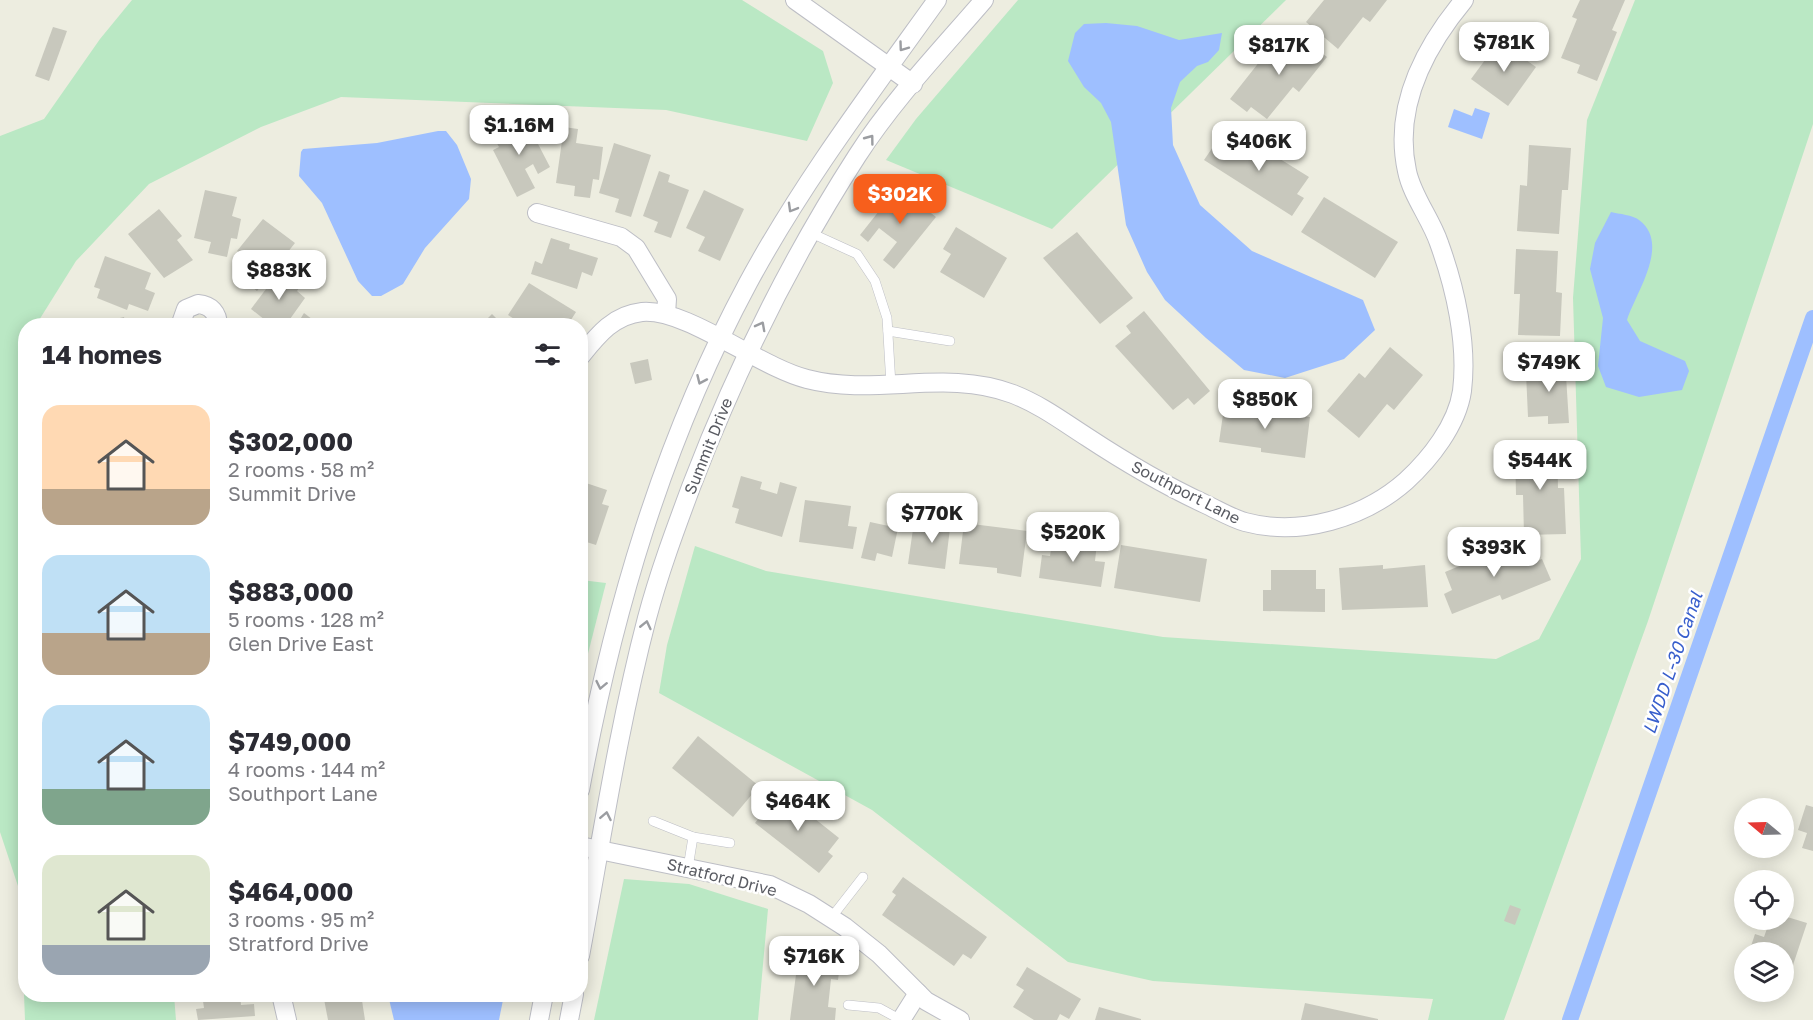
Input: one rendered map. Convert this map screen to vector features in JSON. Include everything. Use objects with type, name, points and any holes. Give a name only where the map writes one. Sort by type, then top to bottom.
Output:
[{"type":"street","points":[[795,0],[913,84]]},
{"type":"street","name":"Summit Drive","points":[[588,751],[608,652],[628,577],[669,458],[720,339],[749,282],[804,188],[937,0]]},
{"type":"street","name":"Summit Drive","points":[[588,911],[648,616],[671,542],[710,438],[747,353],[811,233],[858,154],[984,0]]},
{"type":"street","name":"Southport Lane","points":[[666,314],[806,379],[837,385],[891,386],[925,381],[957,382],[1009,392],[1048,409],[1146,474],[1185,495],[1247,522],[1272,526],[1323,522],[1360,510],[1382,499],[1415,472],[1449,426],[1462,391],[1460,332],[1451,282],[1433,226],[1410,181],[1404,144],[1411,91],[1420,66],[1432,43],[1464,0]]},
{"type":"street","points":[[537,213],[621,237],[636,248],[667,299],[666,314],[643,312],[620,318],[602,330],[588,347]]},
{"type":"street","points":[[183,318],[186,309],[198,304],[211,308],[217,318]]},
{"type":"street","name":"Stratford Drive","points":[[588,847],[770,885],[831,918],[879,954],[918,993],[960,1020]]},
{"type":"street","points":[[901,1020],[918,993]]},
{"type":"street","points":[[283,1002],[287,1020]]},
{"type":"street","points":[[539,1020],[542,1002]]},
{"type":"street","points":[[569,1020],[572,1002]]},
{"type":"lane","points":[[811,233],[857,254],[874,281],[887,318],[891,386]]},
{"type":"lane","points":[[888,331],[950,341]]},
{"type":"lane","points":[[654,821],[693,837],[730,843]]},
{"type":"lane","points":[[688,868],[693,837]]},
{"type":"lane","points":[[831,918],[863,878]]},
{"type":"lane","points":[[848,1005],[879,1008],[901,1020]]},
{"type":"green space","points":[[132,0],[742,0],[823,51],[833,83],[807,141],[666,110],[341,97],[261,127],[149,184],[76,261],[40,318],[18,318],[18,886],[0,832],[0,136],[44,119],[100,39]]},
{"type":"green space","points":[[1018,0],[1286,0],[1052,229],[886,160],[916,119]]},
{"type":"green space","points":[[1635,0],[1813,0],[1813,124],[1648,621],[1504,1020],[1428,1020],[1433,999],[1153,981],[1068,962],[872,810],[659,693],[667,645],[695,546],[766,571],[1163,637],[1496,659],[1539,639],[1581,559],[1573,298],[1587,120]]},
{"type":"green space","points":[[588,581],[606,583],[588,654]]},
{"type":"green space","points":[[624,879],[689,884],[768,909],[758,1020],[594,1020]]},
{"type":"green space","points":[[24,1002],[175,1002],[176,1020],[25,1020]]},
{"type":"water","points":[[1106,23],[1137,26],[1179,40],[1222,33],[1219,50],[1208,62],[1197,66],[1180,82],[1171,108],[1173,145],[1200,205],[1252,251],[1363,300],[1375,330],[1344,359],[1285,378],[1244,370],[1165,300],[1147,272],[1126,225],[1111,122],[1101,103],[1084,87],[1068,61],[1075,33],[1084,24]]},
{"type":"water","points":[[1475,108],[1490,113],[1482,139],[1448,127],[1454,109],[1472,116]]},
{"type":"water","points":[[446,131],[457,145],[471,179],[469,199],[425,248],[403,284],[381,296],[372,296],[358,281],[322,203],[299,176],[301,152],[303,149],[377,143]]},
{"type":"water","points":[[1611,212],[1636,218],[1648,230],[1652,242],[1652,255],[1627,320],[1640,341],[1685,361],[1689,371],[1682,390],[1639,397],[1606,387],[1598,366],[1603,318],[1590,269],[1595,243]]},
{"type":"water","points":[[390,1002],[503,1002],[499,1020],[394,1020]]},
{"type":"building","points":[[1324,0],[1387,0],[1370,22],[1363,17],[1338,49],[1306,22]]},
{"type":"building","points":[[1580,0],[1625,0],[1612,30],[1617,32],[1597,81],[1577,73],[1580,65],[1561,58],[1577,19],[1572,17]]},
{"type":"building","points":[[53,27],[67,31],[49,81],[35,76]]},
{"type":"building","points":[[1295,31],[1327,57],[1299,92],[1293,87],[1267,119],[1251,107],[1247,112],[1230,99],[1264,56],[1270,62]]},
{"type":"building","points":[[1499,41],[1536,67],[1508,106],[1471,79]]},
{"type":"building","points":[[525,119],[550,167],[538,174],[533,164],[525,169],[535,188],[517,197],[493,150],[499,147],[493,136]]},
{"type":"building","points":[[564,127],[578,129],[576,143],[603,147],[599,180],[593,179],[590,198],[574,196],[575,186],[556,183]]},
{"type":"building","points":[[1235,131],[1309,177],[1297,194],[1304,198],[1292,216],[1204,160],[1217,141],[1225,147]]},
{"type":"building","points":[[614,143],[651,155],[631,217],[615,212],[619,199],[599,193]]},
{"type":"building","points":[[1529,145],[1571,148],[1568,190],[1562,190],[1559,234],[1517,231],[1520,185],[1527,186]]},
{"type":"building","points":[[659,171],[670,175],[668,182],[689,190],[671,238],[654,232],[658,222],[643,216]]},
{"type":"building","points":[[898,187],[936,217],[894,269],[883,260],[897,242],[879,228],[868,242],[860,235]]},
{"type":"building","points":[[205,190],[237,197],[232,216],[241,219],[237,239],[231,238],[227,257],[208,253],[211,242],[194,238]]},
{"type":"building","points":[[704,190],[744,209],[720,261],[698,251],[705,237],[686,228]]},
{"type":"building","points":[[1324,197],[1398,242],[1375,278],[1301,232]]},
{"type":"building","points":[[159,209],[182,236],[177,240],[193,260],[164,278],[128,234]]},
{"type":"building","points":[[263,219],[295,243],[257,291],[242,279],[254,264],[237,251]]},
{"type":"building","points":[[956,227],[1007,258],[984,298],[940,272],[951,254],[943,249]]},
{"type":"building","points":[[1077,232],[1133,298],[1100,324],[1043,258]]},
{"type":"building","points":[[551,238],[570,244],[569,249],[598,258],[592,276],[582,272],[577,289],[531,274],[535,261],[542,264]]},
{"type":"building","points":[[1516,249],[1558,251],[1556,292],[1562,293],[1560,336],[1518,335],[1520,294],[1514,294]]},
{"type":"building","points":[[105,256],[151,273],[145,289],[155,293],[148,311],[129,304],[127,310],[97,298],[100,289],[94,287]]},
{"type":"building","points":[[281,269],[302,284],[297,291],[305,298],[291,318],[262,318],[251,309]]},
{"type":"building","points":[[529,283],[576,312],[572,318],[513,318],[508,315]]},
{"type":"building","points":[[1144,311],[1210,391],[1194,405],[1188,398],[1173,410],[1115,346],[1131,333],[1126,326]]},
{"type":"building","points":[[304,313],[311,318],[301,318]]},
{"type":"building","points":[[1390,347],[1423,375],[1394,410],[1387,404],[1359,438],[1327,411],[1359,373],[1365,378]]},
{"type":"building","points":[[648,359],[652,380],[635,384],[630,363]]},
{"type":"building","points":[[1565,360],[1569,423],[1548,424],[1548,416],[1528,417],[1526,373],[1544,372],[1543,362]]},
{"type":"building","points":[[1225,401],[1269,407],[1268,411],[1310,417],[1305,458],[1261,452],[1261,448],[1219,442]]},
{"type":"building","points":[[1557,447],[1558,488],[1564,488],[1566,534],[1524,535],[1523,495],[1516,495],[1515,449]]},
{"type":"building","points":[[741,476],[762,482],[760,489],[777,494],[780,482],[797,487],[782,537],[735,523],[739,509],[732,507]]},
{"type":"building","points":[[588,484],[607,490],[602,504],[609,506],[596,545],[588,542]]},
{"type":"building","points":[[805,500],[851,506],[848,526],[857,527],[853,549],[799,542]]},
{"type":"building","points":[[938,510],[952,512],[945,569],[908,564],[913,529],[935,532]]},
{"type":"building","points":[[870,522],[898,528],[892,557],[877,553],[875,561],[861,558]]},
{"type":"building","points":[[964,523],[1027,531],[1021,577],[997,573],[997,568],[959,564]]},
{"type":"building","points":[[1053,536],[1097,543],[1095,561],[1105,562],[1101,587],[1039,578],[1042,555],[1050,556]]},
{"type":"building","points":[[1526,544],[1534,562],[1542,559],[1551,580],[1502,600],[1500,595],[1452,614],[1444,594],[1452,590],[1445,572],[1486,555],[1488,560]]},
{"type":"building","points":[[1121,545],[1207,559],[1200,602],[1114,588]]},
{"type":"building","points":[[1383,565],[1383,569],[1425,565],[1428,607],[1342,610],[1339,568]]},
{"type":"building","points":[[1271,570],[1316,570],[1316,589],[1325,589],[1325,612],[1263,611],[1263,590],[1271,590]]},
{"type":"building","points":[[698,736],[759,786],[733,817],[672,768]]},
{"type":"building","points":[[780,791],[839,838],[828,852],[833,856],[819,873],[755,823]]},
{"type":"building","points":[[1806,805],[1813,807],[1813,851],[1802,848],[1807,833],[1798,830]]},
{"type":"building","points":[[903,877],[987,937],[971,959],[963,954],[954,966],[882,915],[896,895],[892,892]]},
{"type":"building","points":[[1510,905],[1521,909],[1515,925],[1504,921]]},
{"type":"building","points":[[1794,919],[1807,923],[1794,962],[1794,942],[1752,942],[1755,934],[1764,937],[1766,930],[1794,930]]},
{"type":"building","points":[[799,952],[841,957],[838,980],[831,979],[828,1007],[836,1008],[835,1020],[790,1020]]},
{"type":"building","points":[[1027,967],[1081,999],[1069,1019],[1060,1014],[1057,1020],[1034,1020],[1013,1007],[1024,990],[1016,985]]},
{"type":"building","points":[[203,1002],[254,1004],[255,1016],[198,1020],[196,1009],[204,1008]]},
{"type":"building","points":[[325,1002],[362,1002],[365,1020],[328,1020]]},
{"type":"building","points":[[1305,1003],[1378,1019],[1378,1020],[1301,1020]]},
{"type":"building","points":[[1099,1007],[1141,1019],[1141,1020],[1095,1020]]},
{"type":"waterway","name":"LWDD L-30 Canal","points":[[1570,1020],[1813,318]]}]
